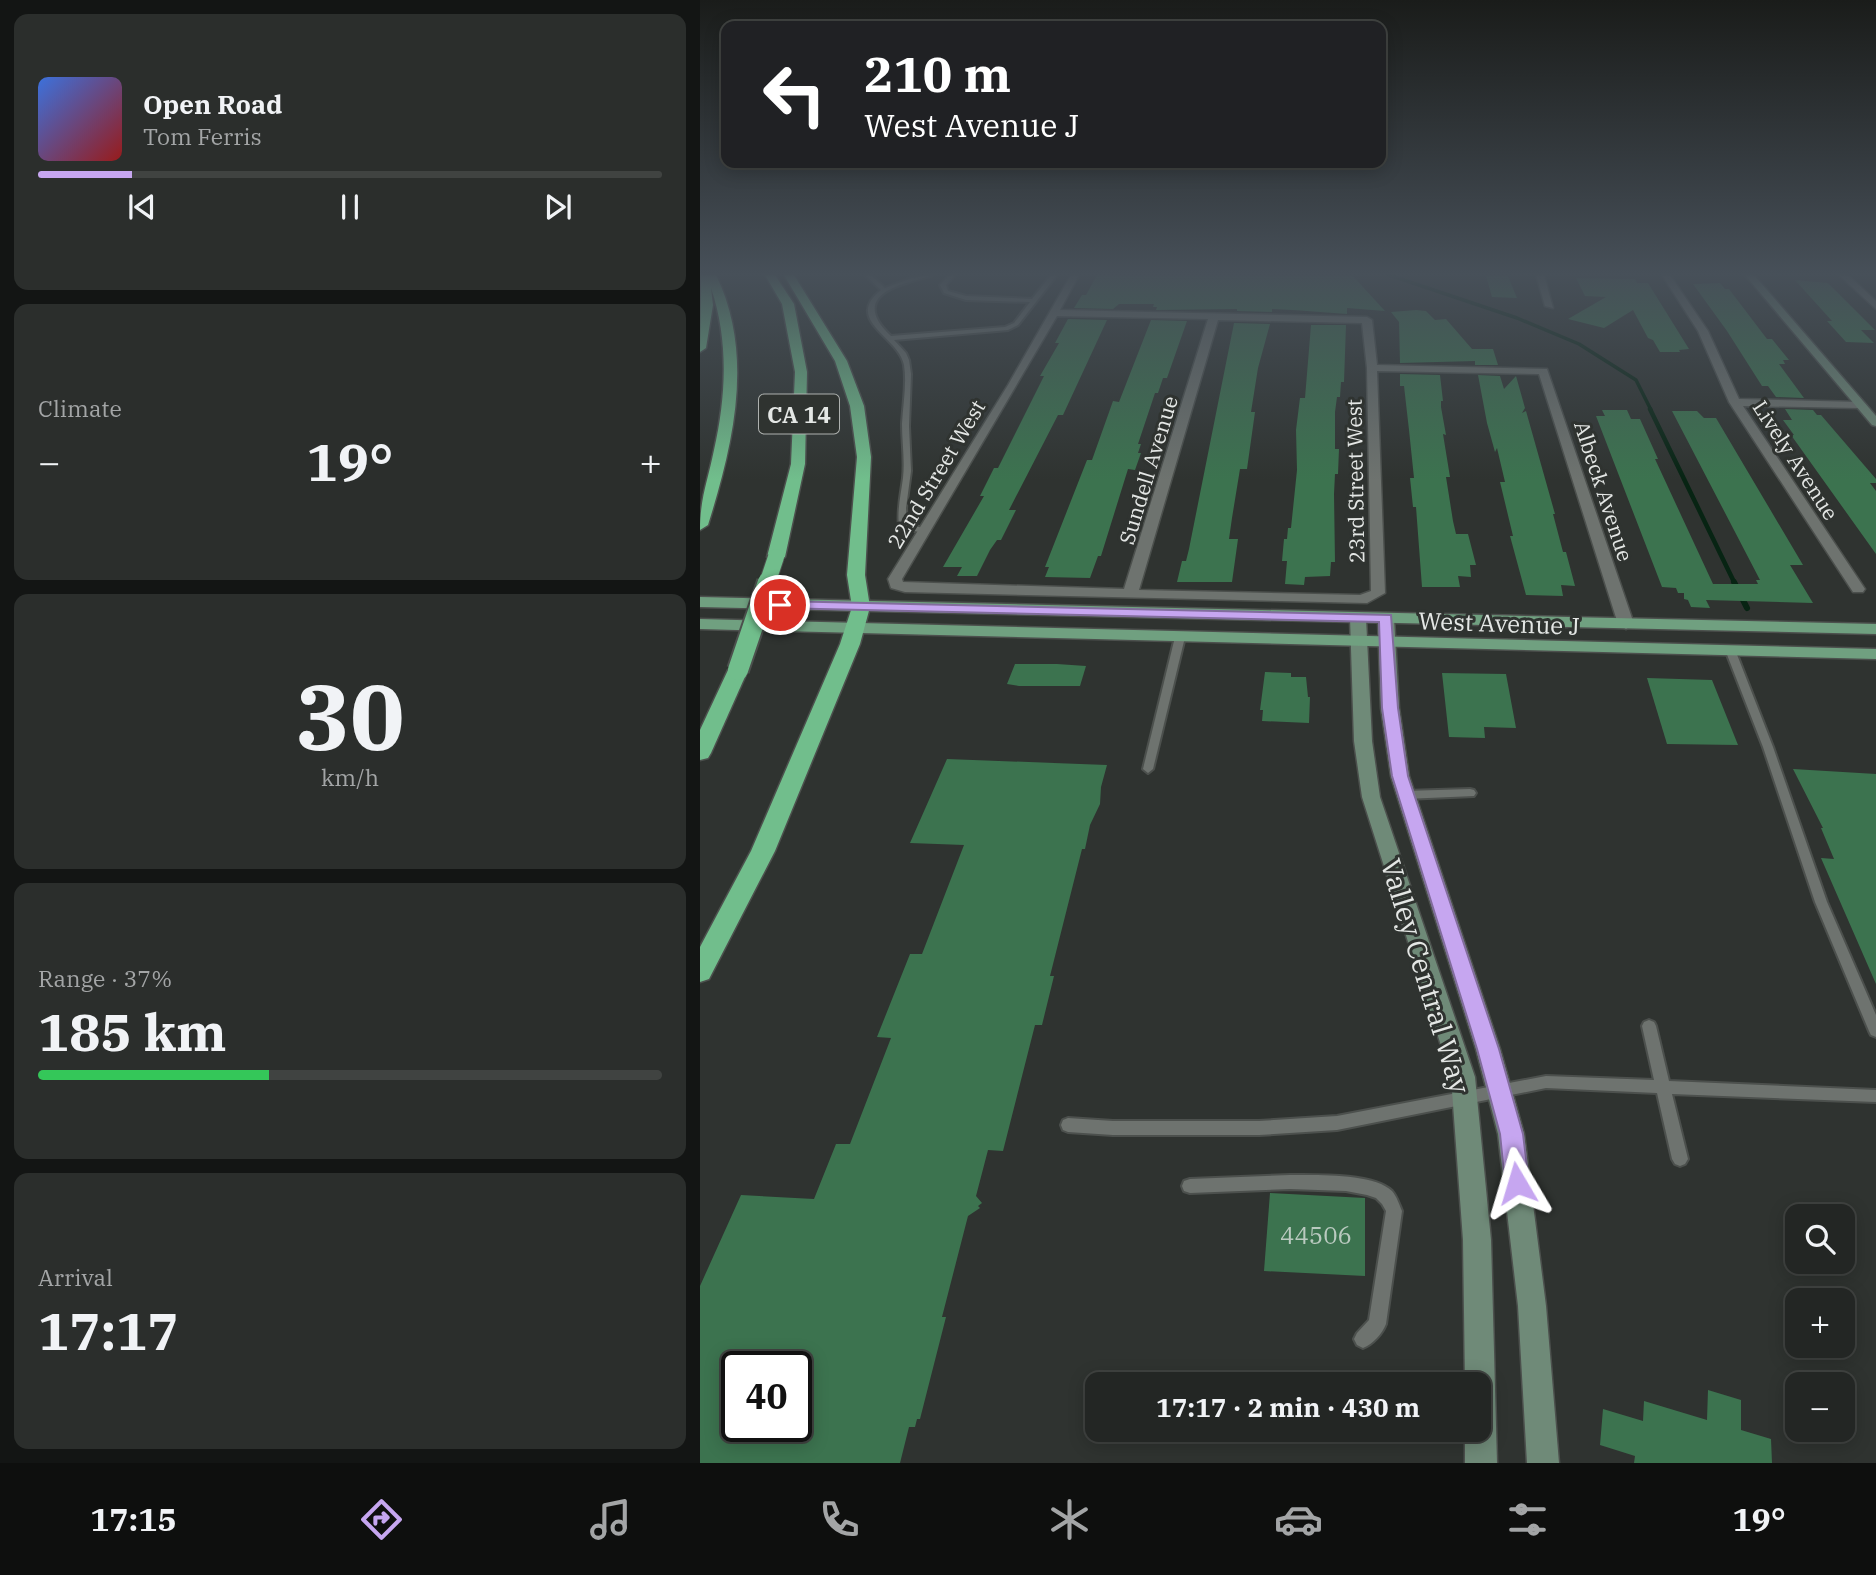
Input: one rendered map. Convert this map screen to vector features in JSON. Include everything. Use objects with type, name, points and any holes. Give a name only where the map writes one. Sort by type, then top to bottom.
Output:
[{"type":"highway","name":"CA 14","points":[[700,525],[722,457],[733,391],[729,343]]},
{"type":"highway","name":"CA 14","points":[[700,754],[738,670],[776,558],[798,464],[801,372],[796,343]]},
{"type":"highway","points":[[700,972],[763,851],[858,618],[856,575],[864,457],[857,406],[841,361],[830,343]]},
{"type":"main road","name":"West Avenue J","points":[[700,602],[858,618],[1180,637],[1876,654]]},
{"type":"main road","name":"West Avenue J","points":[[700,624],[858,618],[1386,618],[1876,629]]},
{"type":"street","name":"22nd Street West","points":[[1036,343],[895,579],[896,585],[905,588],[1130,594]]},
{"type":"street","name":"Sundell Avenue","points":[[1130,594],[1206,343]]},
{"type":"street","name":"23rd Street West","points":[[1130,594],[1362,600],[1378,593],[1369,343]]},
{"type":"street","name":"Lively Avenue","points":[[1709,343],[1735,402],[1858,589]]},
{"type":"street","points":[[1807,343],[1876,423]]},
{"type":"street","name":"Albeck Avenue","points":[[1372,368],[1543,371],[1626,624]]},
{"type":"street","points":[[1735,402],[1860,405]]},
{"type":"street","name":"Valley Central Way","points":[[1359,618],[1363,741],[1371,797],[1462,1077],[1477,1240],[1481,1463]]},
{"type":"street","name":"Valley Central Way","points":[[1386,618],[1390,708],[1405,795],[1511,1134],[1532,1306],[1543,1463]]},
{"type":"lane","points":[[895,343],[905,357],[909,380],[906,418],[907,476],[901,514],[903,526],[924,531]]},
{"type":"lane","points":[[1148,769],[1180,637]]},
{"type":"lane","points":[[1731,652],[1768,747],[1821,902],[1876,1031]]},
{"type":"lane","points":[[1405,795],[1470,793]]},
{"type":"lane","points":[[1649,1026],[1680,1159]]},
{"type":"lane","points":[[1068,1125],[1113,1128],[1259,1128],[1337,1123],[1546,1082],[1876,1096]]},
{"type":"lane","points":[[1190,1186],[1341,1182],[1381,1192],[1390,1200],[1394,1211],[1377,1324],[1363,1339]]},
{"type":"building","points":[[1059,343],[1096,343],[1063,415],[1058,415],[1009,510],[1016,510],[1001,540],[997,540],[990,550],[977,576],[957,576],[962,567],[943,567],[984,496],[980,496],[994,468],[998,468],[1044,376],[1040,376]]},
{"type":"building","points":[[1142,343],[1179,343],[1167,378],[1163,378],[1158,393],[1155,393],[1138,444],[1141,444],[1138,453],[1141,453],[1135,470],[1128,469],[1101,556],[1098,556],[1090,578],[1045,577],[1049,567],[1045,567],[1087,460],[1092,460],[1113,401],[1119,402]]},
{"type":"building","points":[[1230,343],[1265,343],[1251,412],[1255,412],[1247,469],[1240,469],[1229,539],[1238,539],[1232,582],[1177,582],[1182,561],[1186,561]]},
{"type":"building","points":[[1309,343],[1345,343],[1344,382],[1341,382],[1335,412],[1335,449],[1339,449],[1334,494],[1335,562],[1331,562],[1330,576],[1305,577],[1304,585],[1285,584],[1287,561],[1282,561],[1284,539],[1287,539],[1288,528],[1291,528],[1297,470],[1296,430],[1300,398],[1305,398]]},
{"type":"building","points":[[1400,343],[1467,343],[1472,349],[1493,349],[1498,365],[1475,365],[1475,361],[1400,363]]},
{"type":"building","points":[[1655,343],[1685,343],[1689,349],[1679,350],[1680,352],[1660,352]]},
{"type":"building","points":[[1735,343],[1775,343],[1789,360],[1783,360],[1785,364],[1779,364],[1804,398],[1776,397],[1768,386],[1762,386]]},
{"type":"building","points":[[1400,374],[1440,375],[1443,401],[1441,407],[1446,435],[1443,434],[1450,477],[1446,477],[1453,521],[1456,534],[1468,534],[1476,565],[1470,565],[1471,577],[1458,576],[1460,587],[1422,587],[1416,507],[1413,507],[1410,478],[1414,478],[1404,386],[1400,386]]},
{"type":"building","points":[[1478,375],[1500,376],[1504,389],[1516,376],[1525,408],[1522,413],[1526,411],[1563,552],[1566,552],[1575,586],[1561,585],[1563,596],[1526,595],[1510,536],[1513,536],[1500,482],[1505,482],[1497,448],[1495,452],[1487,423]]},
{"type":"building","points":[[1785,409],[1813,410],[1817,415],[1821,415],[1876,479],[1876,483],[1870,483],[1876,491],[1876,554],[1791,435],[1794,435],[1783,420],[1792,420]]},
{"type":"building","points":[[1602,410],[1627,410],[1631,419],[1640,419],[1658,459],[1655,459],[1713,584],[1758,584],[1756,580],[1760,580],[1672,411],[1697,411],[1704,418],[1716,418],[1803,565],[1790,565],[1813,603],[1706,600],[1710,608],[1691,607],[1688,600],[1684,599],[1684,593],[1678,593],[1676,588],[1662,587],[1596,416],[1605,416]]},
{"type":"building","points":[[1015,664],[1086,666],[1080,686],[1019,686],[1007,684]]},
{"type":"building","points":[[1265,672],[1291,673],[1291,677],[1306,677],[1310,697],[1309,723],[1262,721],[1263,710],[1260,710]]},
{"type":"building","points":[[1442,673],[1506,674],[1516,728],[1484,727],[1485,738],[1449,737]]},
{"type":"building","points":[[1647,678],[1712,680],[1738,745],[1667,744]]},
{"type":"building","points":[[947,759],[1107,765],[1100,804],[1090,825],[1085,849],[1082,849],[1050,976],[1054,976],[1042,1025],[1035,1025],[1003,1151],[988,1150],[976,1196],[982,1203],[978,1206],[980,1208],[968,1216],[920,1419],[917,1419],[915,1427],[909,1427],[900,1463],[700,1463],[700,1286],[741,1195],[814,1199],[836,1144],[850,1144],[891,1038],[877,1037],[910,954],[922,954],[964,845],[910,843]]},
{"type":"building","points":[[1793,769],[1876,774],[1876,984],[1821,858],[1834,859],[1823,828]]},
{"type":"building","points":[[1270,1193],[1365,1198],[1365,1276],[1264,1271]]},
{"type":"building","points":[[1708,1390],[1741,1400],[1741,1430],[1771,1439],[1772,1463],[1634,1463],[1635,1456],[1600,1445],[1603,1409],[1643,1421],[1644,1401],[1707,1420]]},
{"type":"waterway","points":[[1577,343],[1636,380],[1651,410]]},
{"type":"waterway","points":[[1650,409],[1735,584]]},
{"type":"waterway","points":[[1735,584],[1747,608]]},
{"type":"route","points":[[780,605],[1386,618],[1390,708],[1400,776],[1488,1049],[1511,1134],[1517,1183]]}]
